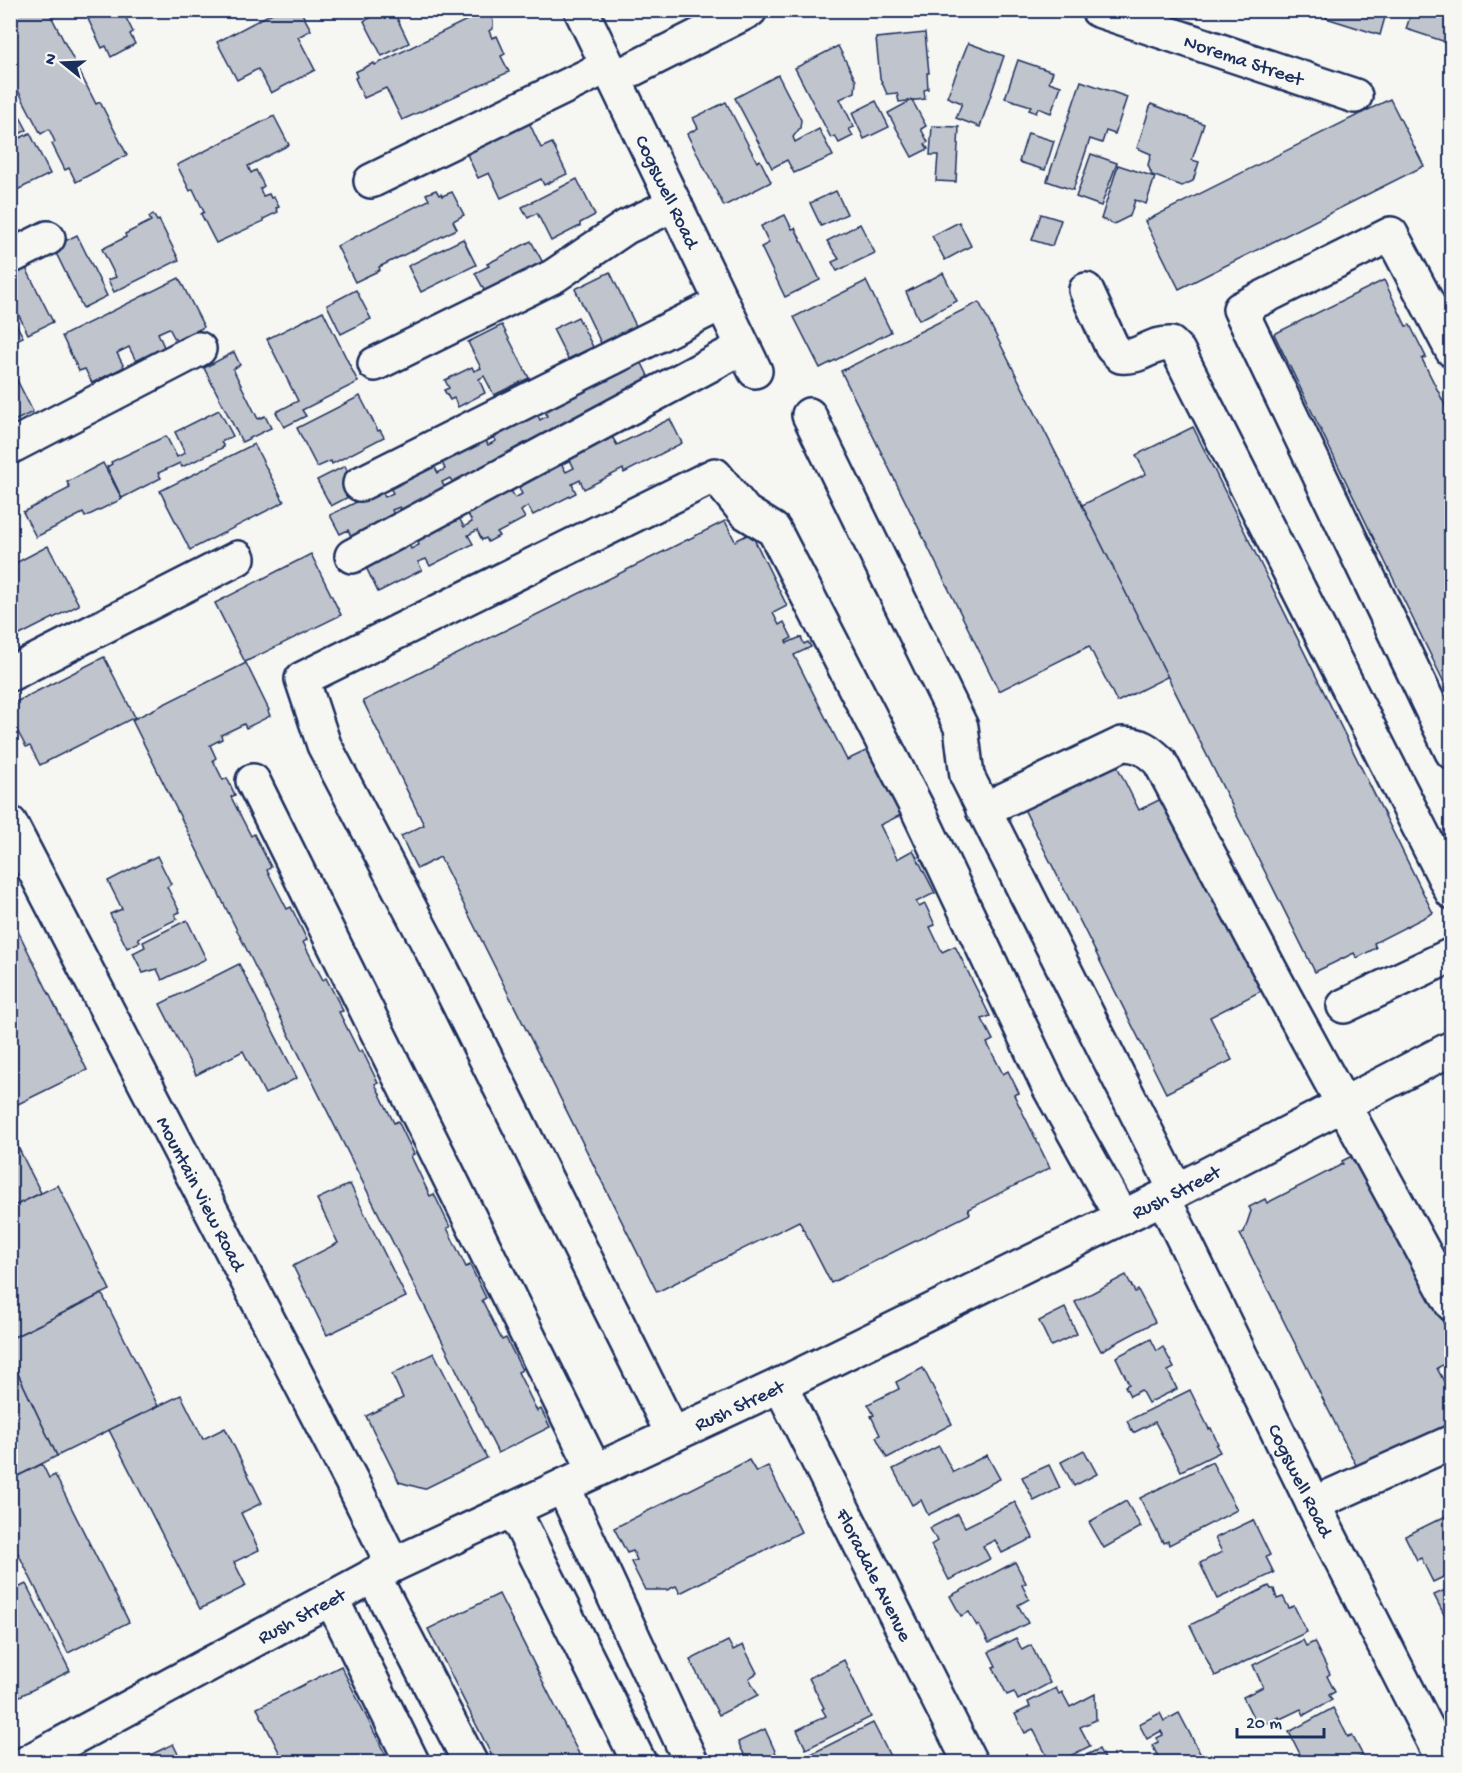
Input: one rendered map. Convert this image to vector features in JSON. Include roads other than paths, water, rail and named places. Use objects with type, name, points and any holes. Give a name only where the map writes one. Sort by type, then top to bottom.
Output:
[{"type":"street","name":"Cogswell Road","points":[[352,556],[749,359],[580,10]]},
{"type":"street","points":[[371,182],[750,10]]},
{"type":"street","name":"Norema Street","points":[[1098,10],[1356,96]]},
{"type":"street","points":[[375,363],[554,276],[626,227],[675,204]]},
{"type":"street","points":[[1452,350],[1391,234],[1240,309],[1452,752]]},
{"type":"street","points":[[10,257],[48,238]]},
{"type":"street","points":[[1086,290],[1112,347],[1121,356],[1132,357],[1160,343],[1171,344],[1178,351],[1452,892]]},
{"type":"street","points":[[360,484],[722,303]]},
{"type":"street","points":[[10,447],[199,349]]},
{"type":"street","name":"Cogswell Road","points":[[808,415],[961,727],[967,776],[1169,1194],[1313,1504],[1444,1762]]},
{"type":"street","points":[[673,1435],[438,962],[324,745],[302,679],[715,475],[745,512],[774,530],[918,810],[1049,1087],[1122,1218]]},
{"type":"street","points":[[10,674],[238,558]]},
{"type":"street","points":[[984,810],[1122,744],[1137,744],[1149,751],[1160,762],[1452,1304]]},
{"type":"street","points":[[253,781],[595,1471]]},
{"type":"street","name":"Mountain View Road","points":[[10,823],[351,1480],[383,1570],[470,1762]]},
{"type":"street","points":[[1344,1006],[1452,956]]},
{"type":"street","name":"Rush Street","points":[[28,1762],[383,1570],[780,1385],[1122,1218],[1452,1048]]},
{"type":"street","name":"Floradale Avenue","points":[[780,1385],[970,1762]]},
{"type":"street","points":[[1313,1504],[1452,1442]]},
{"type":"street","points":[[562,1486],[691,1762]]},
{"type":"street","points":[[513,1509],[639,1762]]},
{"type":"street","points":[[331,1598],[412,1762]]}]
